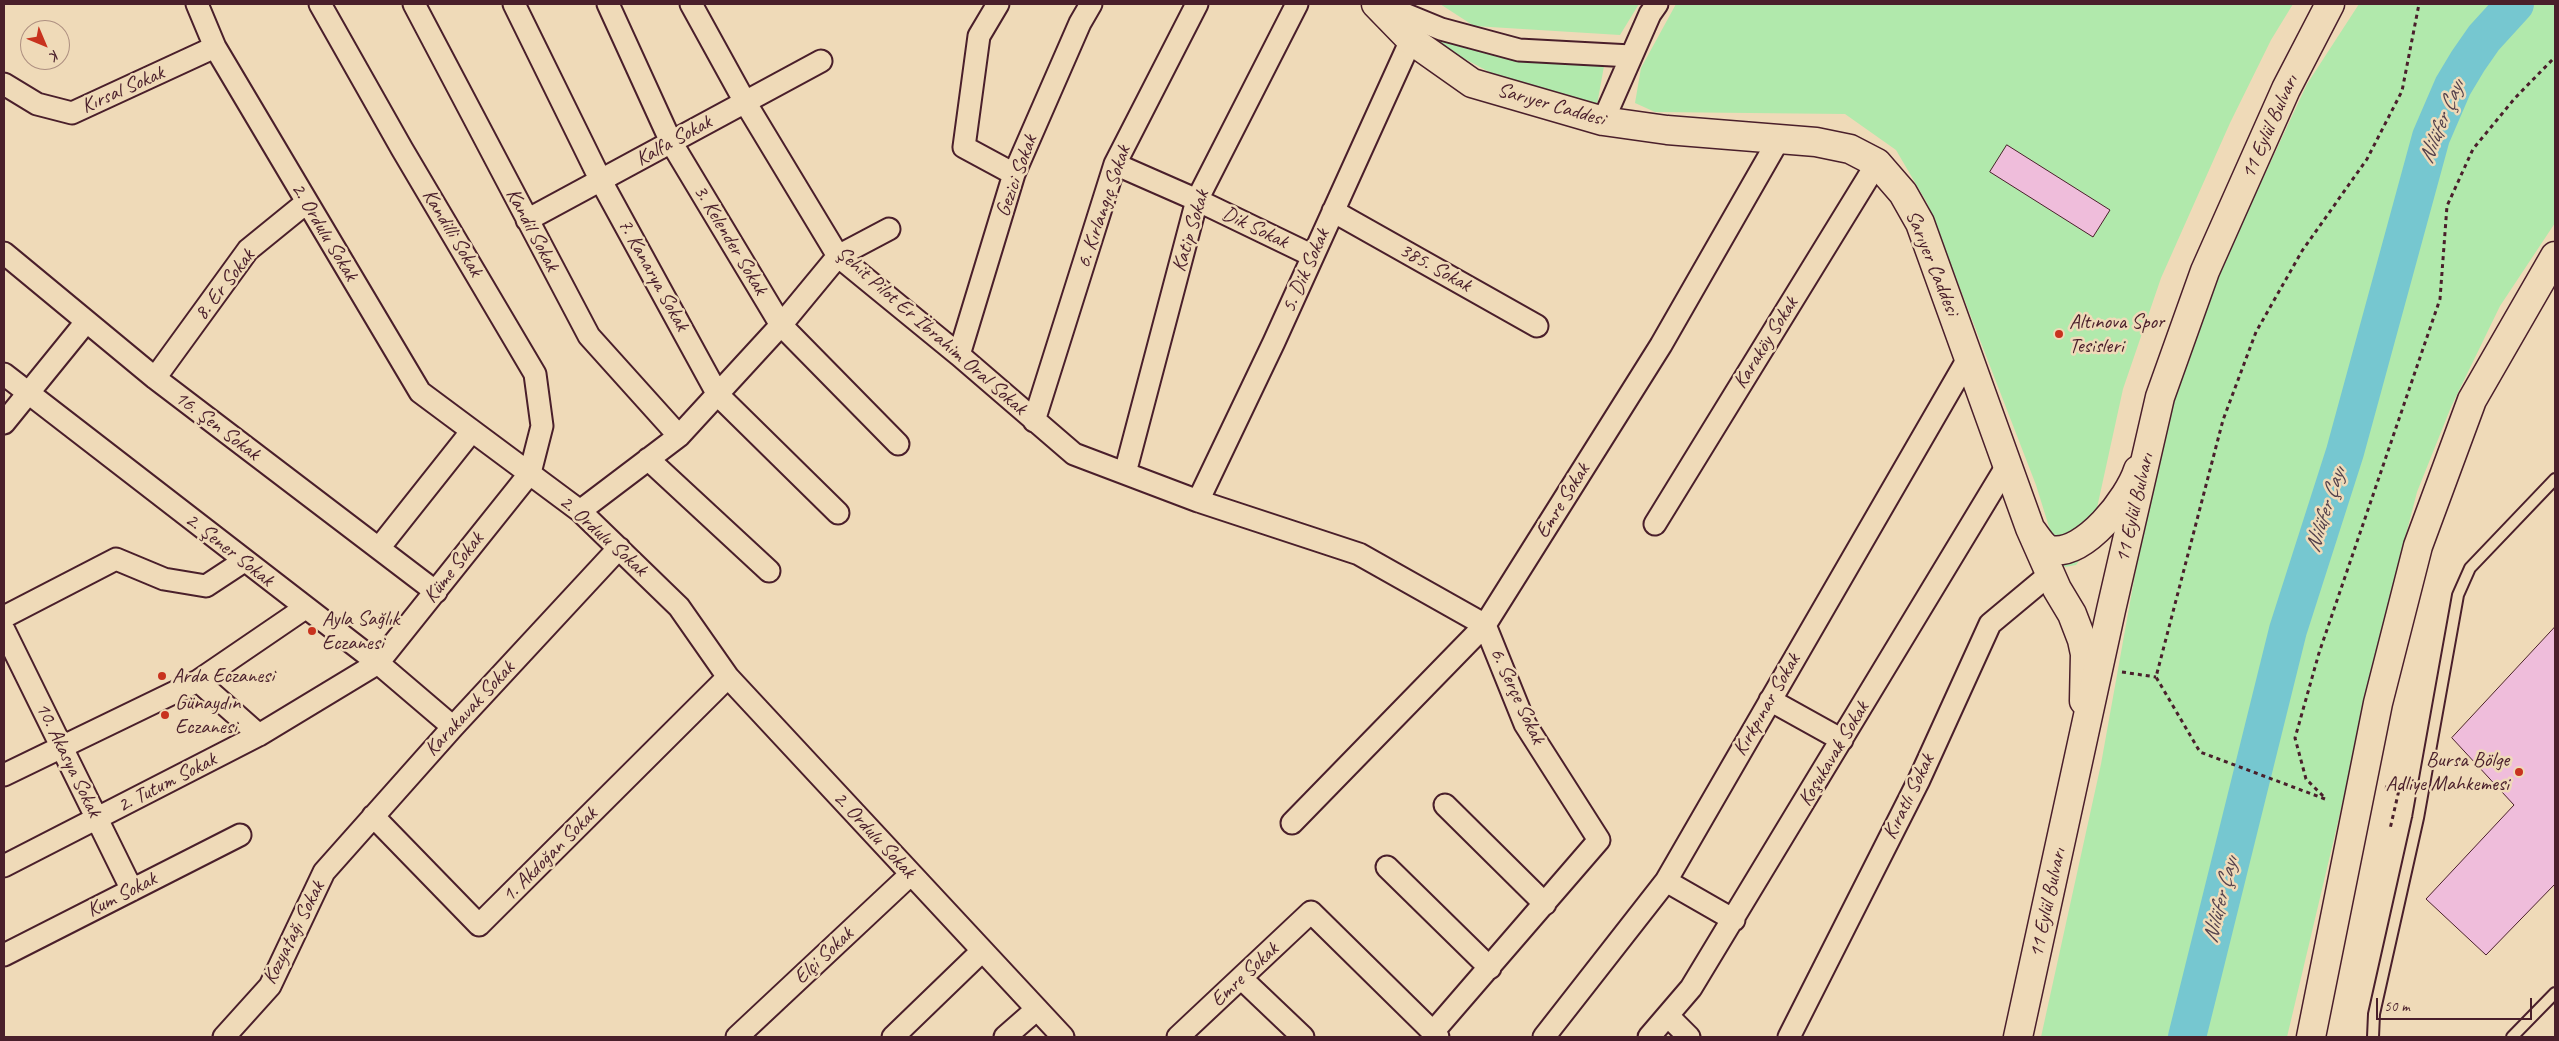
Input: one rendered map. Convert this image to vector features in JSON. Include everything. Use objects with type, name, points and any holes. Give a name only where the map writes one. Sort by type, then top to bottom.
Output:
[{"type":"main road","name":"Sarıyer Caddesi","points":[[1378,4],[1411,40],[1472,82],[1603,122],[1667,130],[1816,142],[1850,149],[1877,163],[1903,193],[1920,223],[2030,528],[2050,574],[2072,614],[2085,654],[2083,740]]},
{"type":"main road","name":"11 Eylül Bulvarı","points":[[2018,1037],[2159,404],[2205,271],[2286,89],[2330,4]]},
{"type":"main road","points":[[2311,1037],[2318,1011],[2378,703],[2418,546],[2472,400],[2555,256]]},
{"type":"main road","points":[[2030,528],[2044,547],[2052,550],[2073,545],[2098,529],[2119,508],[2133,486],[2159,404]]},
{"type":"main road","points":[[2318,1011],[2318,1037]]},
{"type":"street","name":"2. Ordulu Sokak","points":[[196,4],[215,47],[420,392],[580,511],[680,607],[728,677],[1063,1037]]},
{"type":"street","name":"Kandilli Sokak","points":[[320,4],[402,149],[535,374],[542,426],[530,472]]},
{"type":"street","name":"Kandil Sokak","points":[[414,4],[589,336],[679,436]]},
{"type":"street","name":"7. Kanarya Sokak","points":[[514,4],[601,181],[718,395],[838,514]]},
{"type":"street","name":"3. Kelender Sokak","points":[[608,4],[671,142],[781,325],[898,444]]},
{"type":"street","name":"Şehit Pilot Er İbrahim Oral Sokak","points":[[691,4],[744,102],[838,256],[1074,454],[1198,501]]},
{"type":"street","points":[[998,4],[979,36],[964,147],[1014,174]]},
{"type":"street","name":"Gezici Sokak","points":[[958,355],[1014,174],[1080,23],[1091,4]]},
{"type":"street","name":"6. Kırlangıç Sokak","points":[[1034,421],[1115,164],[1197,4]]},
{"type":"street","name":"Katip Sokak","points":[[1125,473],[1197,200],[1297,4]]},
{"type":"street","points":[[1378,4],[1441,29],[1519,50],[1632,56]]},
{"type":"street","points":[[1603,122],[1650,14],[1657,4]]},
{"type":"street","name":"5. Dik Sokak","points":[[1198,501],[1313,256],[1411,40]]},
{"type":"street","name":"Kırsal Sokak","points":[[4,84],[37,104],[72,113],[215,47]]},
{"type":"street","name":"Kalfa Sokak","points":[[527,220],[821,61]]},
{"type":"street","name":"Emre Sokak","points":[[1292,822],[1485,626],[1661,345],[1779,139]]},
{"type":"street","name":"Karaköy Sokak","points":[[1656,524],[1877,163]]},
{"type":"street","name":"Dik Sokak","points":[[1115,164],[1197,200],[1313,256]]},
{"type":"street","name":"8. Er Sokak","points":[[155,378],[248,250],[307,202]]},
{"type":"street","name":"385. Sokak","points":[[1333,211],[1537,326]]},
{"type":"street","points":[[580,511],[679,436],[781,325],[838,256],[889,229]]},
{"type":"street","name":"16. Şen Sokak","points":[[4,253],[155,378],[436,592]]},
{"type":"street","points":[[4,423],[86,322]]},
{"type":"street","name":"Kırkpınar Sokak","points":[[1544,1037],[1666,881],[1969,357]]},
{"type":"street","name":"2. Şener Sokak","points":[[4,374],[378,664],[453,727]]},
{"type":"street","points":[[378,548],[472,432]]},
{"type":"street","points":[[648,460],[769,571]]},
{"type":"street","name":"Koşukavak Sokak","points":[[1649,1037],[1691,988],[1734,920],[2008,464]]},
{"type":"street","name":"Küme Sokak","points":[[378,664],[530,472]]},
{"type":"street","name":"6. Serçe Sokak","points":[[1198,501],[1359,554],[1485,626],[1525,724],[1599,840],[1490,968],[1436,1035]]},
{"type":"street","name":"Karakavak Sokak","points":[[324,872],[453,727],[619,548]]},
{"type":"street","points":[[4,617],[116,559],[164,579],[206,586],[244,561]]},
{"type":"street","name":"Kıratlı Sokak","points":[[1789,1037],[1919,780],[1990,624],[2050,574]]},
{"type":"street","points":[[4,775],[198,681],[305,608]]},
{"type":"street","name":"10. Akasya Sokak","points":[[4,630],[132,890]]},
{"type":"street","name":"2. Tutum Sokak","points":[[4,866],[260,735],[378,664]]},
{"type":"street","name":"1. Akdoğan Sokak","points":[[373,816],[479,925],[728,677]]},
{"type":"street","points":[[198,681],[260,735]]},
{"type":"street","points":[[1770,700],[1842,740]]},
{"type":"street","points":[[1445,805],[1545,904]]},
{"type":"street","name":"Kum Sokak","points":[[4,955],[240,835]]},
{"type":"street","points":[[1387,867],[1490,968]]},
{"type":"street","name":"Kozyatağı Sokak","points":[[224,1037],[270,986],[324,872]]},
{"type":"street","name":"Elçi Sokak","points":[[737,1037],[910,874]]},
{"type":"street","points":[[1666,881],[1734,920]]},
{"type":"street","name":"Emre Sokak","points":[[1178,1037],[1311,912],[1436,1035]]},
{"type":"street","points":[[893,1037],[982,952]]},
{"type":"street","points":[[1241,978],[1303,1037]]},
{"type":"street","points":[[1005,1037],[1037,1009]]},
{"type":"street","points":[[1668,1016],[1689,1037]]},
{"type":"lane","points":[[2374,1037],[2374,1014],[2418,818],[2458,595],[2470,568],[2555,479]]},
{"type":"lane","points":[[2512,1037],[2555,993]]},
{"type":"path","points":[[2419,4],[2402,90],[2367,159],[2302,251],[2256,332],[2223,420],[2156,677],[2200,752],[2215,760],[2277,779],[2325,799],[2306,779],[2295,738],[2319,653],[2440,300],[2448,206],[2473,149],[2514,98],[2555,57]]},
{"type":"path","points":[[2122,672],[2156,677]]},
{"type":"path","points":[[2390,829],[2399,790]]},
{"type":"green space","points":[[1440,4],[1639,4],[1620,35],[1474,26]]},
{"type":"green space","name":"Altınova Spor Tesisleri","points":[[1676,4],[2293,4],[2271,40],[2230,123],[2161,278],[2123,389],[2088,549],[2076,565],[2065,567],[2059,559],[2036,485],[1927,203],[1896,150],[1845,114],[1655,112],[1635,103],[1641,68]]},
{"type":"green space","points":[[2359,4],[2555,4],[2555,223],[2500,306],[2451,407],[2417,492],[2380,635],[2287,1037],[2041,1037],[2101,764],[2136,569],[2167,416],[2221,268],[2307,84]]},
{"type":"green space","points":[[1430,34],[1513,57],[1604,66],[1597,105],[1495,75],[1429,40]]},
{"type":"building","points":[[2007,145],[2110,210],[2093,237],[1990,172]]},
{"type":"building","name":"Bursa Bölge Adliye Mahkemesi","points":[[2555,627],[2555,884],[2486,955],[2426,899],[2514,805],[2452,738]]},
{"type":"waterway","name":"Nilüfer Çayı","points":[[2187,1037],[2288,630],[2345,452],[2431,137],[2453,86],[2468,61],[2484,38],[2515,4]]},
{"type":"place","name":"Altınova Spor Tesisleri","points":[[2059,334]]},
{"type":"place","name":"Ayla Sağlık Eczanesi","points":[[312,631]]},
{"type":"place","name":"Arda Eczanesi","points":[[162,676]]},
{"type":"place","name":"Günaydın Eczanesi","points":[[165,715]]},
{"type":"place","name":"Bursa Bölge Adliye Mahkemesi","points":[[2519,772]]}]
